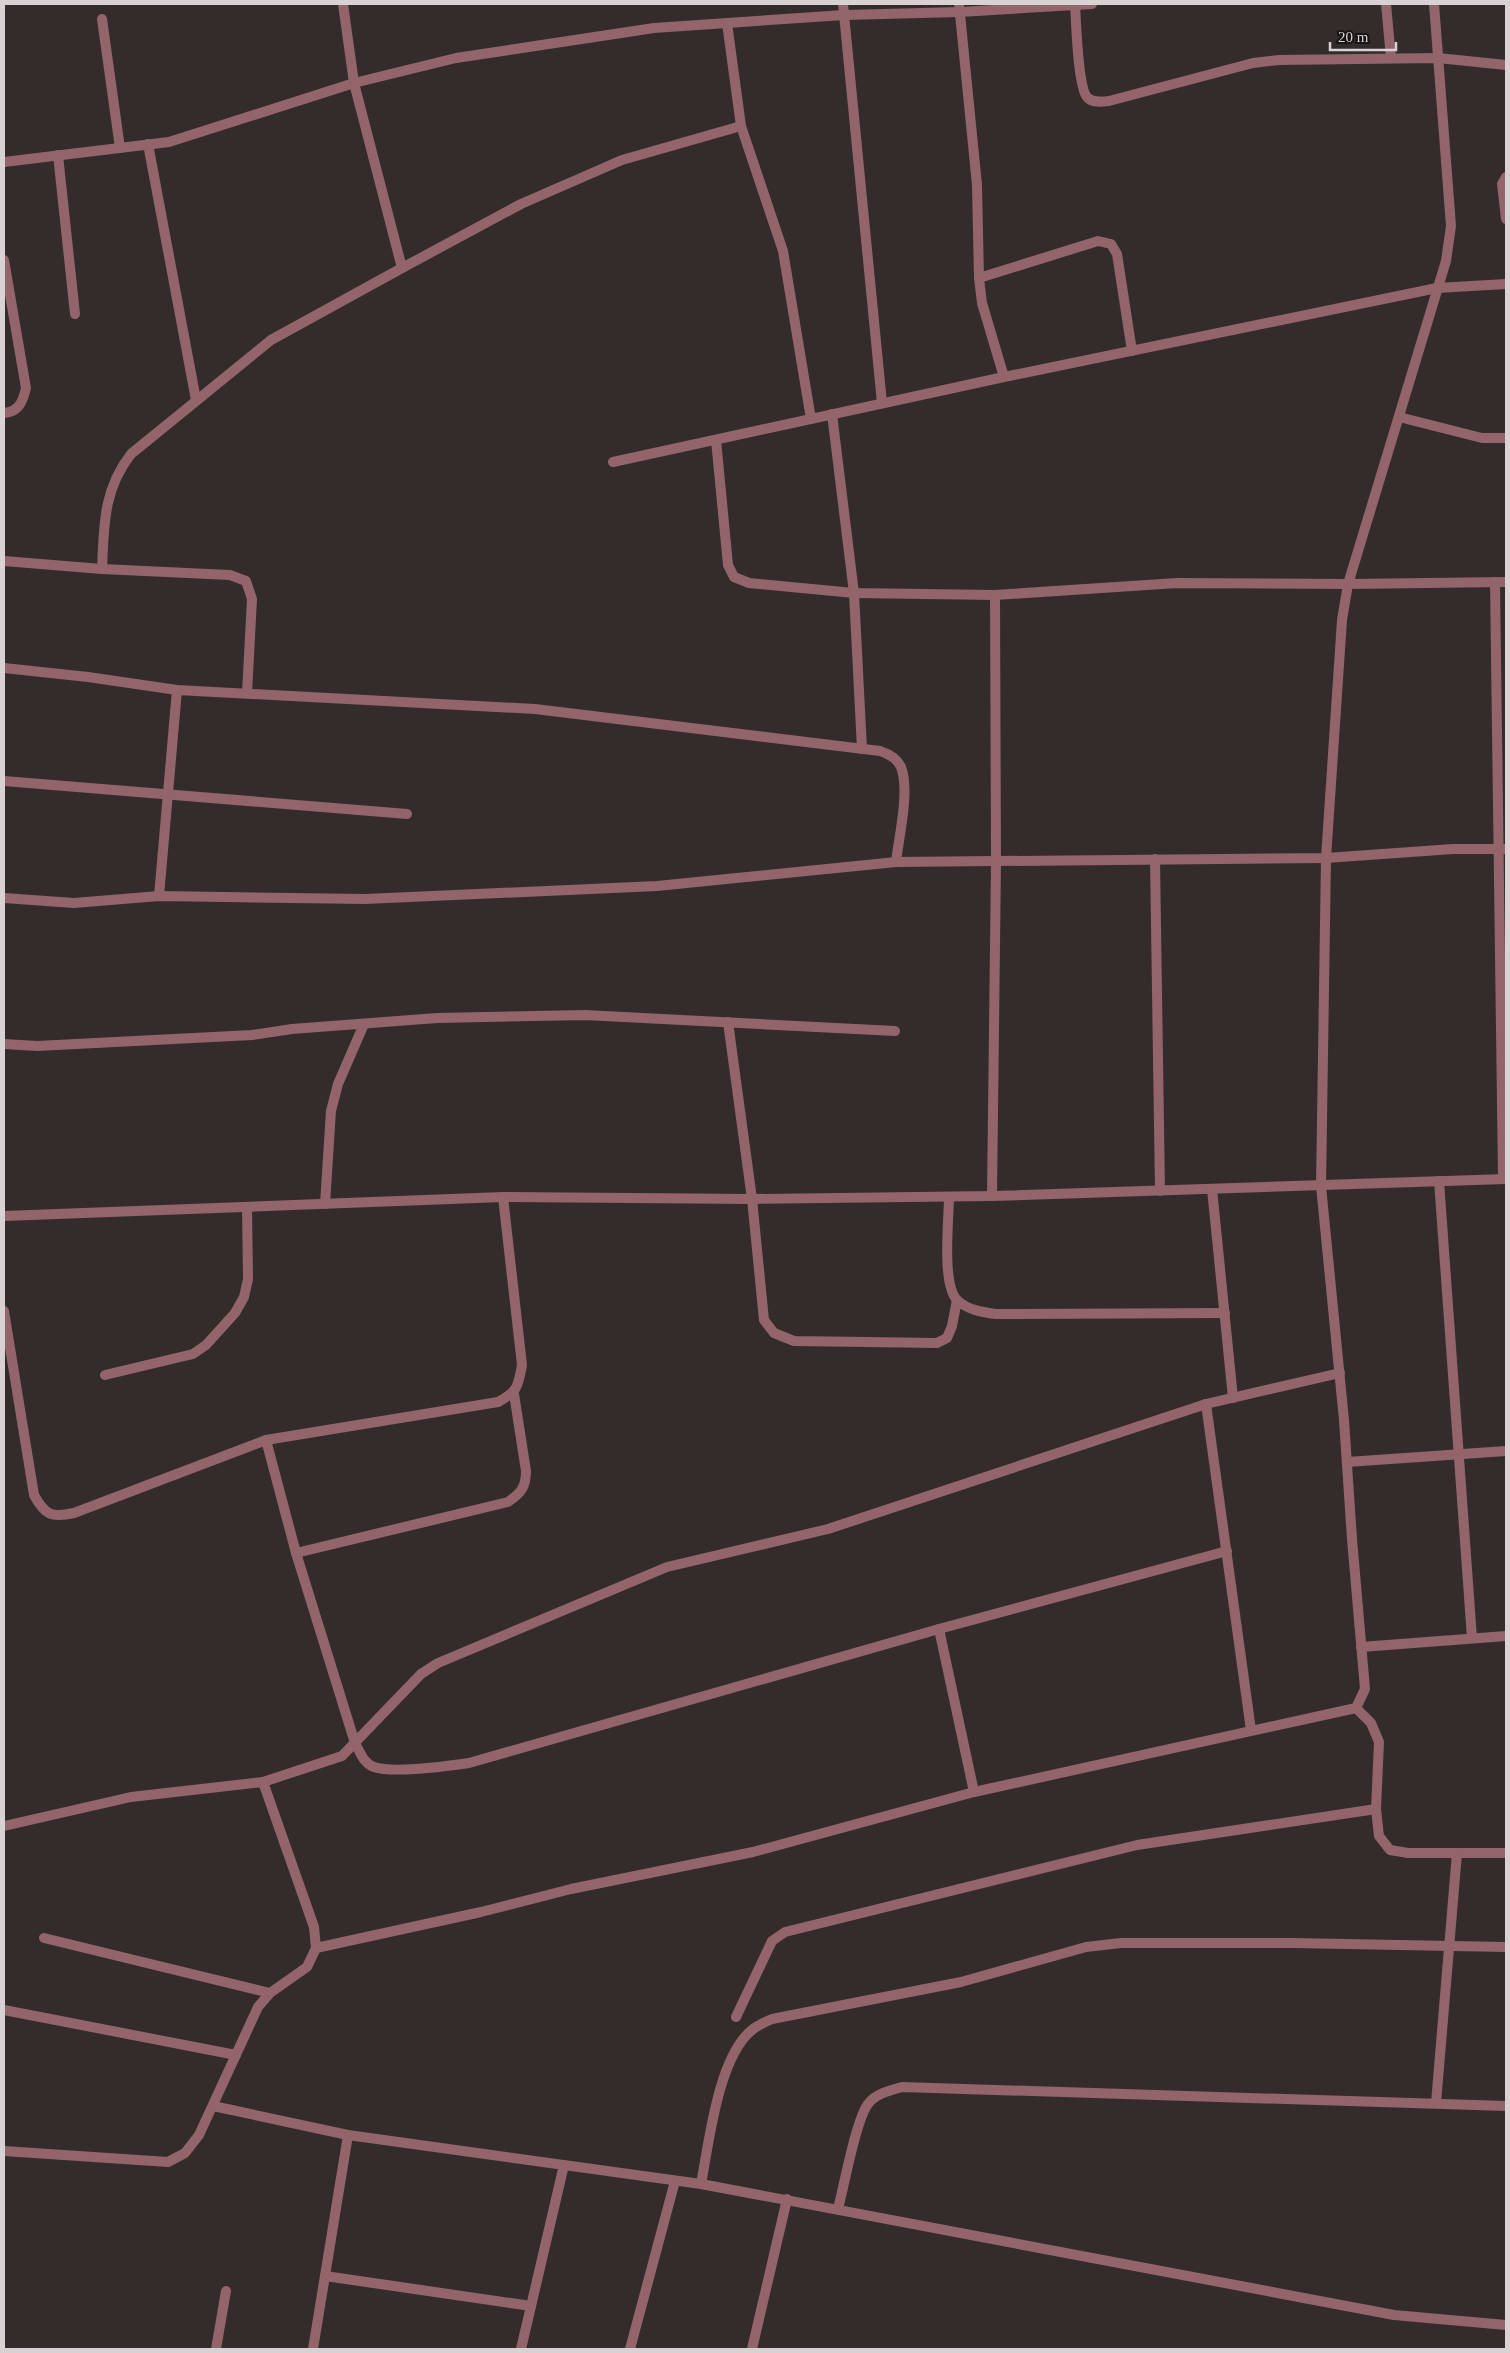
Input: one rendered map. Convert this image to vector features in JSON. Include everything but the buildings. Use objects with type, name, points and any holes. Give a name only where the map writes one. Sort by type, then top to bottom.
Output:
[{"type":"street","points":[[343,4],[354,83],[402,268]]},
{"type":"street","points":[[843,4],[882,403]]},
{"type":"street","points":[[1075,4],[1082,84],[1087,97],[1096,102],[1109,101],[1252,63],[1278,60],[1438,58],[1506,65]]},
{"type":"street","points":[[4,162],[168,142],[354,83],[456,58],[654,28],[959,8],[1092,4]]},
{"type":"street","points":[[1386,4],[1391,58]]},
{"type":"street","points":[[316,1948],[481,1912],[571,1888],[752,1852],[974,1792],[1356,1708],[1365,1689],[1340,1373],[1321,1186],[1326,858],[1342,620],[1348,584],[1446,260],[1451,226],[1434,4]]},
{"type":"street","points":[[959,8],[977,186],[979,278],[982,303],[1004,377]]},
{"type":"street","points":[[102,19],[120,148]]},
{"type":"street","points":[[727,23],[741,126],[783,251],[811,419]]},
{"type":"street","points":[[102,569],[108,499],[122,465],[130,454],[272,340],[522,204],[622,160],[741,126]]},
{"type":"street","points":[[148,144],[196,400]]},
{"type":"street","points":[[58,155],[74,314]]},
{"type":"street","points":[[1506,177],[1502,184],[1506,219]]},
{"type":"street","points":[[979,278],[1098,241],[1111,244],[1117,254],[1132,351]]},
{"type":"street","points":[[4,260],[26,388],[23,403],[12,413],[4,413]]},
{"type":"street","points":[[613,462],[1004,377],[1437,288],[1506,284]]},
{"type":"street","points":[[832,414],[854,593],[862,749]]},
{"type":"street","points":[[1399,417],[1482,438],[1506,438]]},
{"type":"street","points":[[716,440],[728,565],[734,577],[750,583],[854,593],[995,595],[1178,583],[1348,584],[1506,582]]},
{"type":"street","points":[[4,561],[102,569],[230,575],[246,581],[252,599],[247,693]]},
{"type":"street","points":[[4,1216],[503,1197],[752,1199],[949,1197],[1505,1179],[1501,849],[1495,582]]},
{"type":"street","points":[[992,1196],[996,862],[995,595]]},
{"type":"street","points":[[4,668],[88,677],[177,690],[535,709],[880,751],[893,756],[900,766],[904,785],[896,862]]},
{"type":"street","points":[[159,896],[177,690]]},
{"type":"street","points":[[4,781],[407,814]]},
{"type":"street","points":[[4,898],[74,903],[159,896],[364,899],[657,886],[896,862],[1326,858],[1453,849],[1501,849]]},
{"type":"street","points":[[1155,859],[1160,1191]]},
{"type":"street","points":[[4,1044],[38,1046],[252,1035],[292,1028],[437,1018],[584,1014],[894,1031]]},
{"type":"street","points":[[728,1022],[752,1199],[764,1320],[774,1333],[794,1341],[937,1343],[946,1338],[952,1326],[957,1300]]},
{"type":"street","points":[[325,1204],[331,1111],[338,1084],[364,1024]]},
{"type":"street","points":[[1439,1181],[1457,1453],[1472,1638]]},
{"type":"street","points":[[1212,1189],[1233,1398]]},
{"type":"street","points":[[296,1553],[508,1502],[520,1494],[526,1482],[526,1471],[514,1394],[520,1380],[522,1365],[503,1197]]},
{"type":"street","points":[[949,1197],[948,1279],[957,1300],[974,1311],[995,1314],[1225,1313]]},
{"type":"street","points":[[105,1375],[193,1354],[206,1345],[235,1313],[244,1297],[248,1279],[247,1207]]},
{"type":"street","points":[[4,1311],[34,1495],[42,1510],[57,1516],[74,1513],[266,1440],[498,1402],[514,1394]]},
{"type":"street","points":[[4,1826],[131,1797],[263,1782],[342,1756],[421,1674],[438,1663],[667,1568],[828,1529],[1206,1404],[1340,1373]]},
{"type":"street","points":[[1206,1404],[1251,1730]]},
{"type":"street","points":[[266,1440],[296,1553],[355,1743],[365,1761],[374,1767],[388,1770],[469,1763],[939,1629],[1227,1551]]},
{"type":"street","points":[[1347,1462],[1506,1451]]},
{"type":"street","points":[[939,1629],[974,1792]]},
{"type":"street","points":[[1362,1647],[1506,1636]]},
{"type":"street","points":[[1356,1708],[1371,1723],[1378,1742],[1376,1809],[1379,1836],[1390,1850],[1408,1853],[1506,1853]]},
{"type":"street","points":[[4,2151],[168,2162],[186,2153],[199,2135],[258,2007],[270,1993],[306,1967],[316,1948],[314,1927],[263,1782]]},
{"type":"street","points":[[736,2017],[772,1942],[785,1932],[1137,1845],[1376,1809]]},
{"type":"street","points":[[1436,2103],[1457,1853]]},
{"type":"street","points":[[44,1938],[270,1993]]},
{"type":"street","points":[[701,2184],[722,2083],[729,2060],[751,2031],[772,2019],[961,1982],[1086,1947],[1121,1943],[1293,1943],[1506,1948]]},
{"type":"street","points":[[4,2010],[236,2055]]},
{"type":"street","points":[[838,2209],[860,2121],[868,2103],[882,2093],[902,2087],[1506,2106]]},
{"type":"street","points":[[213,2106],[348,2135],[701,2184],[787,2199],[1020,2246],[1394,2316],[1506,2326]]},
{"type":"street","points":[[313,2349],[348,2135]]},
{"type":"street","points":[[520,2349],[564,2165]]},
{"type":"street","points":[[630,2349],[675,2181]]},
{"type":"street","points":[[752,2349],[787,2199]]},
{"type":"street","points":[[325,2276],[531,2306]]},
{"type":"street","points":[[216,2349],[226,2291]]}]
